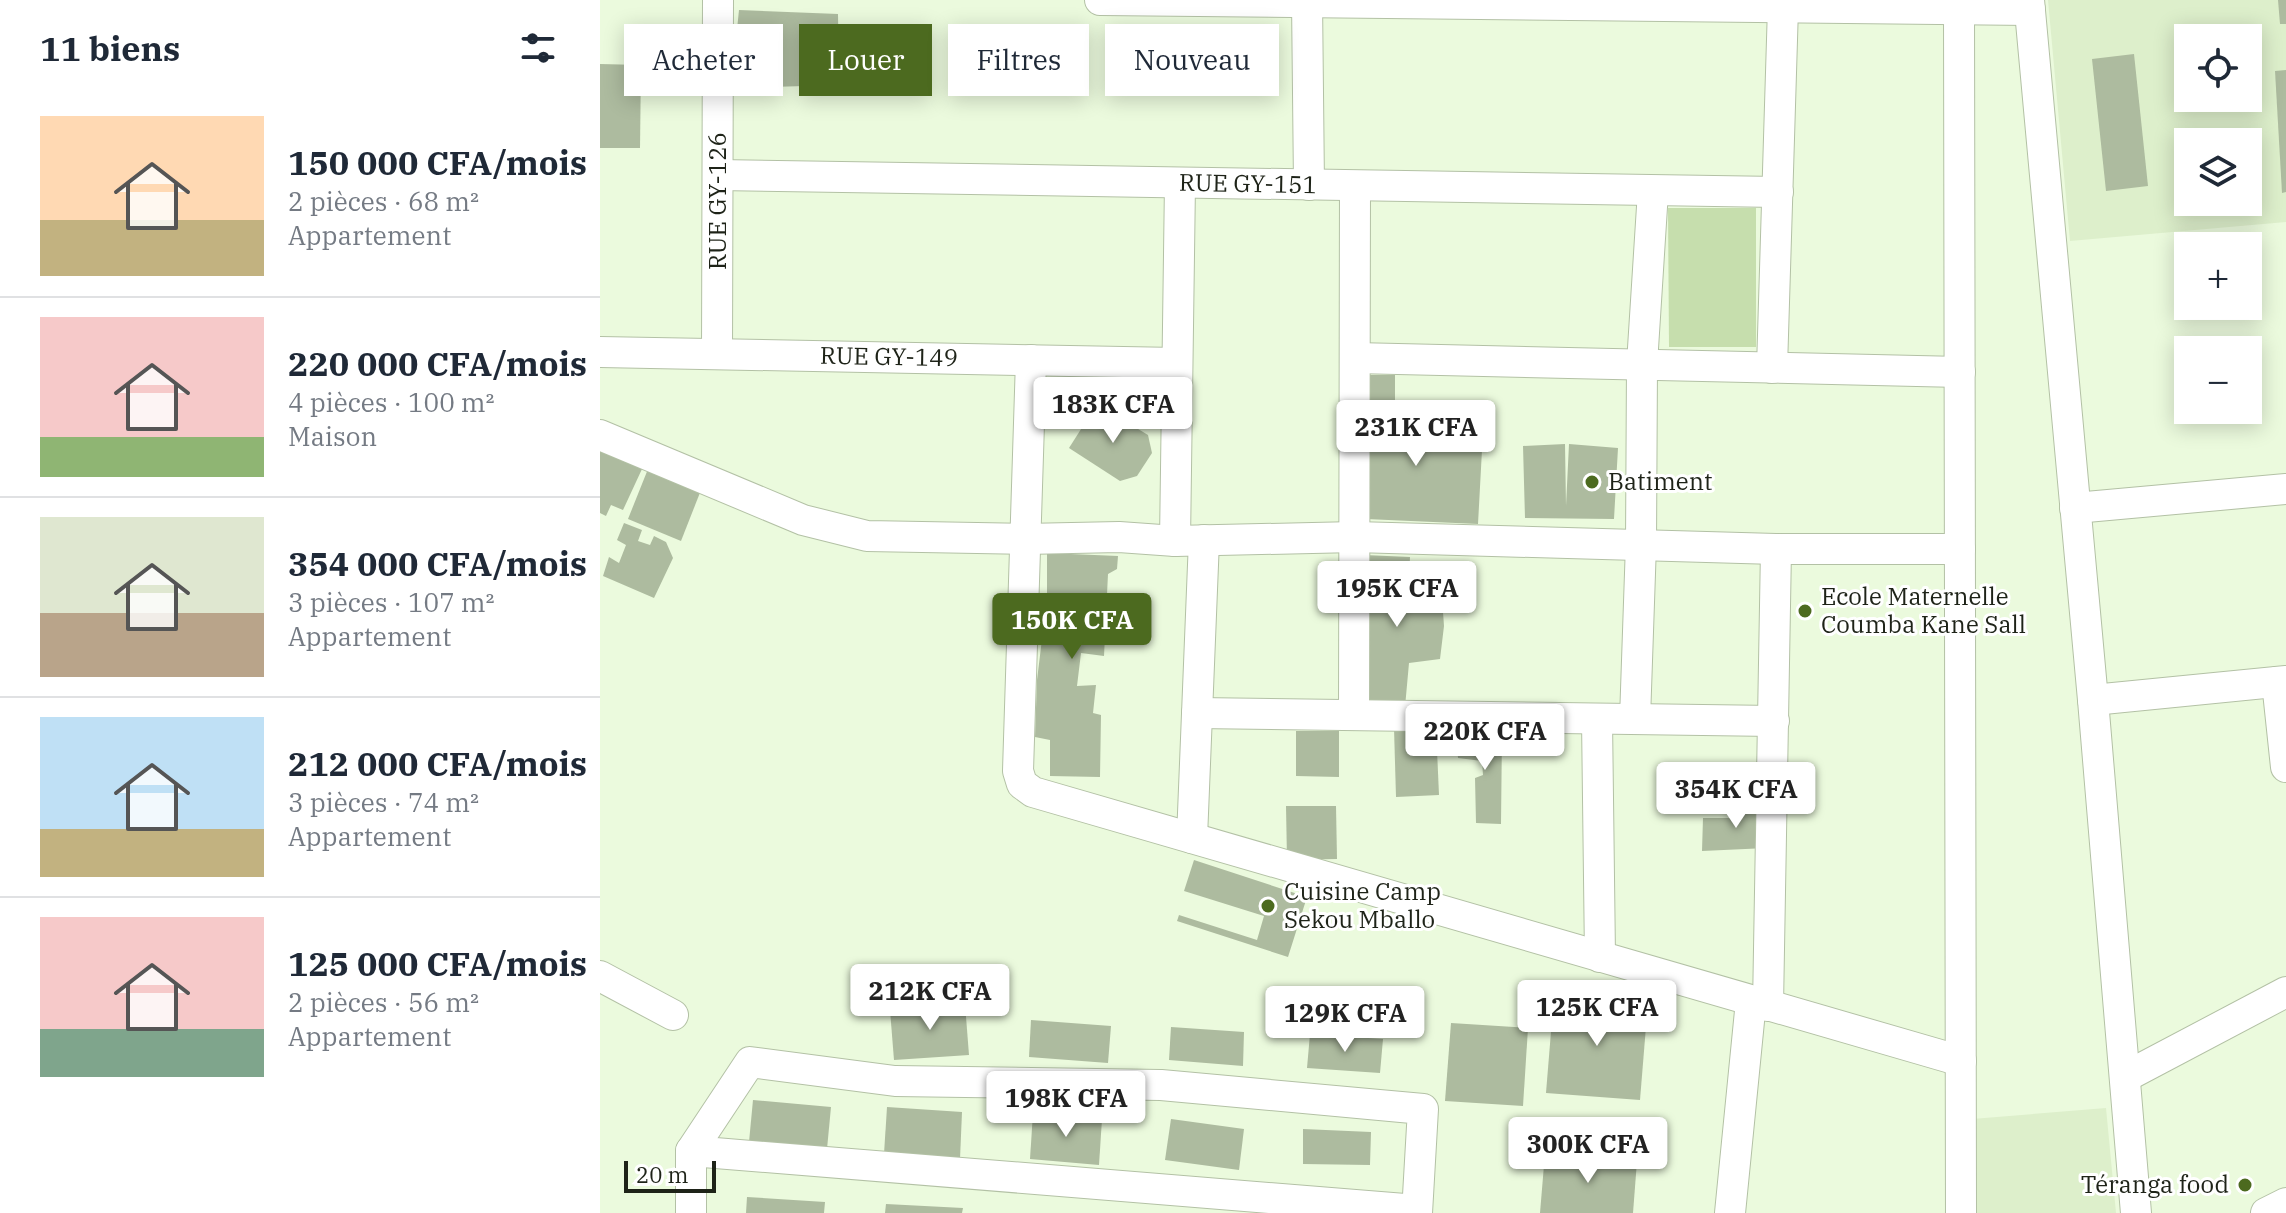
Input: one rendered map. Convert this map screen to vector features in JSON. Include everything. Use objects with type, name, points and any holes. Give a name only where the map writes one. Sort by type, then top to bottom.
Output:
[{"type":"street","name":"RUE GY-126","points":[[717,354],[718,0]]},
{"type":"street","points":[[1100,0],[1959,9],[2029,5],[2093,700],[2136,1213]]},
{"type":"street","points":[[1307,1],[1309,185]]},
{"type":"street","points":[[1772,368],[1783,7]]},
{"type":"street","points":[[1959,9],[1961,1213]]},
{"type":"street","name":"RUE GY-151","points":[[718,175],[1778,192]]},
{"type":"street","points":[[1180,183],[1177,363],[1190,540],[1197,713],[1192,838]]},
{"type":"street","points":[[1354,715],[1355,186]]},
{"type":"street","points":[[1635,719],[1641,544],[1642,364],[1653,191]]},
{"type":"street","name":"RUE GY-149","points":[[600,352],[1177,363]]},
{"type":"street","points":[[1355,358],[1960,372]]},
{"type":"street","points":[[1031,360],[1018,771],[1022,784],[1033,792],[1961,1061]]},
{"type":"street","points":[[600,435],[803,520],[867,536],[1190,540],[1355,537],[1776,549],[1960,549]]},
{"type":"street","points":[[2075,508],[2286,489]]},
{"type":"street","points":[[1730,1213],[1760,1003],[1774,721],[1776,549]]},
{"type":"street","points":[[2093,700],[2282,682],[2286,767]]},
{"type":"street","points":[[1197,713],[1774,721]]},
{"type":"street","points":[[1597,719],[1600,957]]},
{"type":"street","points":[[600,976],[673,1015]]},
{"type":"street","points":[[2125,1077],[2286,992]]},
{"type":"street","points":[[691,1151],[1417,1211],[1423,1109],[1161,1085],[895,1081],[750,1062],[691,1151],[691,1213]]},
{"type":"street","points":[[2266,1213],[2286,1203]]},
{"type":"shaded area","points":[[2048,0],[2286,0],[2286,222],[2070,241]]},
{"type":"shaded area","points":[[1668,208],[1756,208],[1756,347],[1669,347]]},
{"type":"shaded area","points":[[2106,1108],[2116,1213],[1972,1213],[1972,1119]]},
{"type":"building","points":[[2278,0],[2286,0],[2286,24],[2280,24]]},
{"type":"building","points":[[739,10],[838,14],[838,24],[799,24],[799,86],[783,87],[783,24],[738,24]]},
{"type":"building","points":[[2134,54],[2148,186],[2106,191],[2092,59]]},
{"type":"building","points":[[600,64],[624,65],[624,96],[641,96],[640,148],[600,148]]},
{"type":"building","points":[[2286,70],[2286,192],[2282,193],[2275,71]]},
{"type":"building","points":[[1368,375],[1395,375],[1395,427],[1442,427],[1448,447],[1482,450],[1478,524],[1366,519],[1367,472],[1370,464]]},
{"type":"building","points":[[1097,404],[1148,435],[1152,453],[1137,476],[1120,481],[1069,448]]},
{"type":"building","points":[[1565,444],[1566,506],[1569,444],[1618,448],[1614,519],[1525,518],[1523,446]]},
{"type":"building","points":[[600,450],[642,469],[623,510],[611,505],[606,516],[600,513]]},
{"type":"building","points":[[650,464],[703,485],[681,541],[628,519]]},
{"type":"building","points":[[624,523],[642,530],[638,541],[650,545],[654,536],[666,542],[673,558],[654,598],[603,576],[609,557],[619,563],[626,545],[617,540]]},
{"type":"building","points":[[1047,553],[1118,556],[1117,569],[1108,574],[1104,656],[1081,653],[1077,686],[1096,685],[1093,713],[1101,715],[1100,777],[1050,776],[1050,740],[1035,737],[1037,680],[1047,598]]},
{"type":"building","points":[[1364,555],[1410,557],[1408,601],[1442,598],[1444,626],[1440,659],[1409,663],[1405,707],[1369,704]]},
{"type":"building","points":[[1436,727],[1439,795],[1396,797],[1394,728]]},
{"type":"building","points":[[1296,731],[1339,731],[1339,777],[1296,776]]},
{"type":"building","points":[[1456,732],[1502,733],[1501,824],[1476,823],[1475,778],[1483,775],[1482,761],[1458,758]]},
{"type":"building","points":[[1286,806],[1336,806],[1337,859],[1287,860]]},
{"type":"building","points":[[1733,806],[1765,807],[1767,848],[1702,851],[1703,818],[1732,818]]},
{"type":"building","name":"Cuisine Camp Sekou Mballo","points":[[1194,860],[1307,897],[1288,957],[1177,921],[1179,915],[1257,940],[1264,916],[1184,891]]},
{"type":"building","points":[[1554,995],[1648,1002],[1640,1100],[1546,1093]]},
{"type":"building","points":[[965,1004],[969,1055],[894,1060],[890,1010]]},
{"type":"building","points":[[1031,1020],[1111,1026],[1108,1063],[1029,1057]]},
{"type":"building","points":[[1451,1023],[1528,1028],[1523,1106],[1445,1101]]},
{"type":"building","points":[[1171,1027],[1244,1032],[1243,1066],[1169,1060]]},
{"type":"building","points":[[1310,1034],[1383,1039],[1380,1073],[1307,1068]]},
{"type":"building","points":[[753,1100],[831,1107],[827,1149],[749,1142]]},
{"type":"building","points":[[887,1107],[962,1112],[960,1159],[884,1154]]},
{"type":"building","points":[[1033,1113],[1102,1119],[1099,1165],[1030,1159]]},
{"type":"building","points":[[1171,1119],[1244,1129],[1239,1170],[1165,1160]]},
{"type":"building","points":[[1303,1129],[1371,1132],[1370,1165],[1303,1164]]},
{"type":"building","points":[[1545,1153],[1637,1161],[1633,1213],[1540,1213]]},
{"type":"building","points":[[747,1197],[825,1202],[824,1213],[746,1213]]},
{"type":"building","points":[[886,1204],[963,1208],[962,1213],[885,1213]]},
{"type":"place","name":"Batiment","points":[[1592,482]]},
{"type":"place","name":"Ecole Maternelle Coumba Kane Sall","points":[[1805,611]]},
{"type":"place","name":"Cuisine Camp Sekou Mballo","points":[[1268,906]]},
{"type":"place","name":"Téranga food","points":[[2245,1185]]}]
